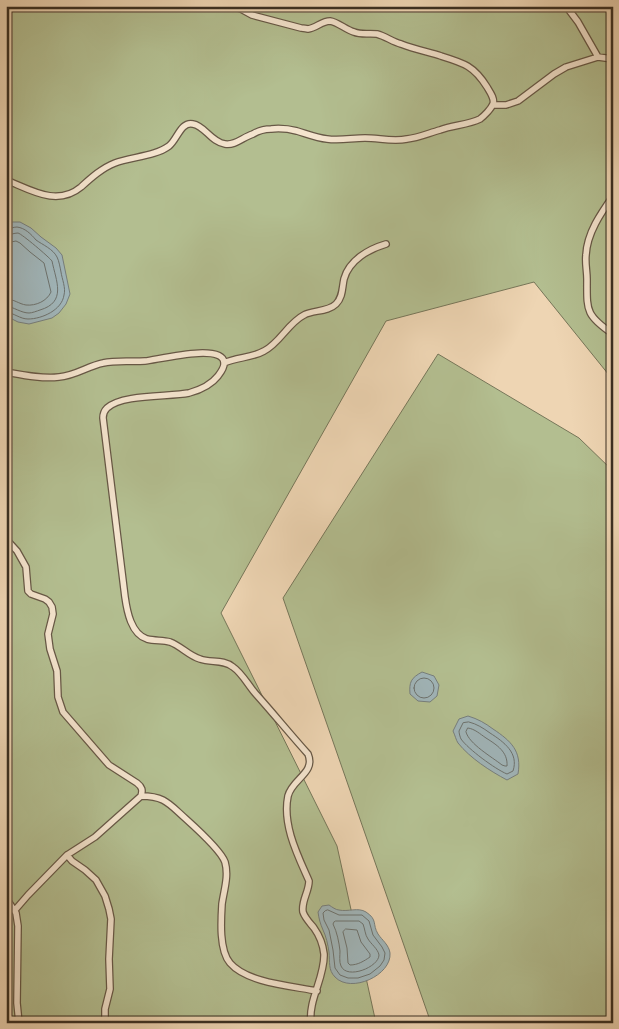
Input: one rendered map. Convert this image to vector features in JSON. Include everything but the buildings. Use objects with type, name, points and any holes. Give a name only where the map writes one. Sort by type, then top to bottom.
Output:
[{"type":"lane","points":[[6,180],[45,196],[60,197],[69,195],[114,163],[160,151],[170,146],[187,124],[199,126],[222,144],[237,142],[253,133],[268,129],[284,129],[324,139],[336,140],[367,138],[406,140],[482,118],[493,105],[490,90],[481,77],[455,59],[391,41],[380,35],[356,33],[336,23],[323,22],[308,29],[301,28],[252,15],[231,6]]},
{"type":"lane","points":[[566,6],[578,22],[598,57]]},
{"type":"lane","points":[[493,105],[506,105],[518,101],[566,67],[598,57],[613,59]]},
{"type":"lane","points":[[613,196],[600,215],[589,240],[586,255],[586,300],[590,313],[599,324],[613,334]]},
{"type":"lane","points":[[224,363],[265,351],[303,315],[333,306],[341,296],[344,280],[355,262],[373,248],[386,244]]},
{"type":"lane","points":[[6,372],[57,378],[105,362],[144,361],[194,353],[217,354],[223,359],[222,370],[215,380],[206,387],[191,392],[121,401],[109,406],[103,414],[125,597],[127,610],[133,626],[139,634],[146,638],[169,642],[202,660],[225,662],[231,665],[308,754],[310,765],[291,789],[288,796],[287,809],[293,840],[309,881],[303,909],[305,916],[315,930],[324,953],[323,965],[310,1018],[311,1023]]},
{"type":"lane","points":[[6,539],[17,551],[26,567],[28,591],[45,599],[52,607],[53,614],[48,634],[50,649],[57,671],[58,697],[63,712],[109,765],[141,786],[142,791],[141,796],[96,836],[67,855],[15,910]]},
{"type":"lane","points":[[141,796],[154,796],[166,801],[189,822],[224,860],[226,883],[222,903],[222,946],[229,962],[239,972],[256,979],[316,990]]},
{"type":"lane","points":[[67,855],[96,880],[105,896],[109,909],[111,919],[110,989],[105,1009],[105,1023]]},
{"type":"lane","points":[[6,898],[15,910],[18,926],[16,1003],[19,1023]]},
{"type":"green space","points":[[6,6],[613,6],[613,380],[534,282],[386,321],[221,613],[337,846],[376,1023],[6,1023]]},
{"type":"green space","points":[[438,354],[579,438],[613,471],[613,1023],[431,1023],[283,598]]},
{"type":"water","points":[[12,222],[20,222],[31,228],[62,255],[70,294],[66,304],[52,318],[29,324],[18,322],[6,316],[6,225]]},
{"type":"water","points":[[422,672],[434,676],[439,685],[437,696],[430,702],[418,701],[410,694],[412,681],[415,676]]},
{"type":"water","points":[[468,716],[487,725],[510,742],[517,753],[518,774],[507,780],[481,764],[458,743],[453,731],[459,719]]},
{"type":"water","points":[[329,905],[338,910],[363,911],[372,917],[378,934],[387,945],[390,953],[389,961],[378,975],[360,983],[351,984],[342,982],[331,972],[329,952],[318,912],[322,906]]}]
